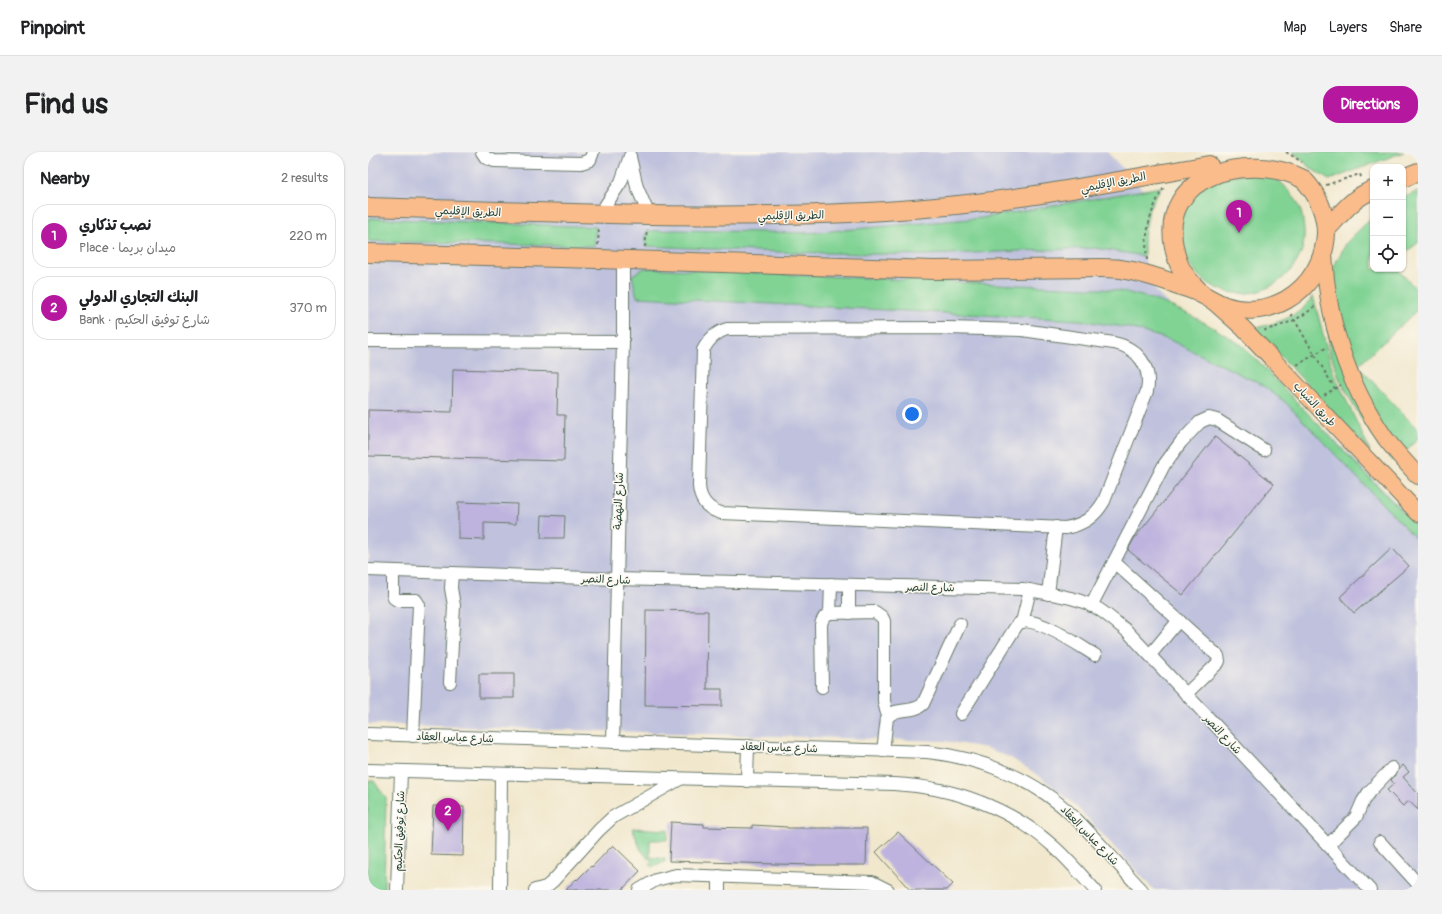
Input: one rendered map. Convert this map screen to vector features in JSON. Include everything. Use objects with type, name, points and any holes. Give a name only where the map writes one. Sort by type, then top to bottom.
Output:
[{"type":"highway","points":[[368,253],[643,260],[934,270],[1102,268],[1126,270],[1148,275],[1205,296],[1225,306],[1243,309],[1261,309],[1278,304],[1294,296],[1307,284],[1317,269],[1324,252],[1326,230],[1324,214],[1318,198],[1298,173],[1284,164],[1269,158],[1240,154],[1212,165],[1194,178],[1181,195],[1174,215],[1172,237],[1176,258],[1186,277],[1205,296]]},
{"type":"highway","name":"الطريق الإقليمي","points":[[368,207],[599,215],[722,216],[824,214],[935,207],[1044,194],[1212,165]]},
{"type":"highway","points":[[1406,177],[1418,172]]},
{"type":"highway","points":[[1326,230],[1344,210],[1370,191]]},
{"type":"main road","points":[[1324,252],[1327,292],[1339,341],[1352,378],[1371,415],[1386,439],[1418,476]]},
{"type":"main road","name":"طريق الشباب","points":[[1205,296],[1291,368],[1320,395],[1418,513]]},
{"type":"street","points":[[482,152],[486,158],[494,161],[581,163],[590,160],[593,152]]},
{"type":"street","points":[[630,154],[637,187],[649,215]]},
{"type":"street","points":[[599,215],[621,182],[630,154]]},
{"type":"street","name":"شارع النهضة","points":[[613,742],[623,342],[623,260]]},
{"type":"street","points":[[728,328],[947,328],[1022,330],[1114,343],[1129,348],[1144,364],[1147,371],[1148,384],[1104,501],[1094,515],[1088,520],[1073,526],[1056,527],[715,512],[703,501],[700,496],[698,486],[703,350],[706,343],[716,333],[728,328]]},
{"type":"street","points":[[368,341],[623,342]]},
{"type":"street","points":[[1091,606],[1164,465],[1181,442],[1200,422],[1208,418],[1217,420],[1264,450]]},
{"type":"street","points":[[1048,594],[1056,527]]},
{"type":"street","points":[[1114,562],[1219,658],[1218,663],[1186,694]]},
{"type":"street","name":"شارع النصر","points":[[368,570],[616,579],[1023,589],[1068,597],[1100,610],[1127,631],[1370,890]]},
{"type":"street","points":[[393,571],[394,598],[397,600],[416,600],[419,605],[413,736]]},
{"type":"street","points":[[450,682],[454,606],[451,588],[452,573]]},
{"type":"street","points":[[830,613],[831,584]]},
{"type":"street","points":[[848,613],[849,585]]},
{"type":"street","points":[[961,714],[1015,628],[1022,622],[1030,590]]},
{"type":"street","points":[[822,687],[822,620],[830,613],[874,612],[882,617],[884,621],[884,701],[889,715]]},
{"type":"street","points":[[1150,655],[1179,620]]},
{"type":"street","points":[[1022,622],[1047,627],[1095,655]]},
{"type":"street","points":[[883,751],[887,718],[894,711],[914,710],[923,704],[960,624]]},
{"type":"street","name":"شارع عباس العقاد","points":[[368,734],[927,752],[963,757],[981,762],[1015,776],[1046,794],[1073,816],[1142,890]]},
{"type":"street","points":[[747,780],[748,746]]},
{"type":"street","points":[[1328,845],[1356,817],[1369,792],[1392,768]]},
{"type":"street","points":[[368,770],[913,785],[966,796],[1004,812],[1054,846],[1095,890]]},
{"type":"street","name":"شارع توفيق الحكيم","points":[[397,890],[401,771]]},
{"type":"street","points":[[500,890],[501,774]]},
{"type":"street","points":[[535,890],[546,887],[553,881],[613,817],[681,779]]},
{"type":"street","points":[[1380,842],[1418,884]]},
{"type":"street","points":[[639,890],[656,880],[676,875],[719,876],[822,885],[872,882],[888,890]]},
{"type":"street","points":[[718,890],[719,876]]},
{"type":"path","points":[[1286,152],[1304,164]]},
{"type":"path","points":[[1324,186],[1360,174],[1370,191]]},
{"type":"path","points":[[1148,275],[1146,256],[1147,230],[1154,205],[1167,182]]},
{"type":"path","points":[[598,259],[599,215]]},
{"type":"path","points":[[643,260],[649,215]]},
{"type":"path","points":[[1284,301],[1335,389]]},
{"type":"path","points":[[1270,336],[1265,330],[1281,326],[1295,320],[1308,312],[1319,302]]},
{"type":"path","points":[[1291,368],[1339,341]]},
{"type":"path","points":[[1291,368],[1302,370]]},
{"type":"path","points":[[1320,395],[1335,389],[1352,378]]},
{"type":"shaded area","points":[[368,152],[1107,152],[1147,194],[1140,228],[1146,267],[1156,292],[1170,306],[1183,315],[1241,349],[1330,435],[1418,526],[1418,890],[1154,890],[1075,805],[1041,777],[1011,758],[987,748],[944,741],[368,724]]},
{"type":"green space","points":[[1293,152],[1404,152],[1329,180],[1312,169]]},
{"type":"green space","points":[[1268,173],[1289,191],[1298,204],[1301,212],[1304,232],[1304,241],[1301,254],[1294,266],[1284,277],[1260,291],[1234,293],[1221,290],[1208,283],[1197,274],[1186,258],[1182,249],[1180,235],[1179,223],[1182,211],[1186,203],[1209,177]]},
{"type":"green space","points":[[1161,187],[1149,209],[1144,237],[1144,256],[1095,248],[923,255],[780,252],[645,246],[647,231],[676,230],[808,233],[982,218]]},
{"type":"green space","points":[[1418,191],[1418,243],[1406,252],[1406,200],[1406,197]]},
{"type":"green space","points":[[368,218],[596,227],[594,246],[368,241]]},
{"type":"green space","points":[[1370,220],[1370,272],[1400,272],[1418,291],[1418,309],[1358,366],[1418,430],[1418,438],[1404,453],[1393,461],[1356,410],[1340,380],[1330,352],[1327,296],[1335,264],[1347,242]]},
{"type":"green space","points":[[645,268],[1099,289],[1114,290],[1156,300],[1200,320],[1243,346],[1418,528],[1418,541],[1285,402],[1262,385],[1170,340],[1130,328],[1078,320],[637,297],[632,275]]},
{"type":"green space","points":[[1313,296],[1333,372],[1370,451],[1254,328],[1278,322],[1290,317],[1304,308]]},
{"type":"green space","points":[[368,781],[374,781],[386,798],[384,890],[368,890]]},
{"type":"green space","points":[[632,828],[668,830],[667,840],[650,840],[650,857],[665,859],[665,862],[653,867],[650,865],[652,862],[641,850]]},
{"type":"building","points":[[453,369],[558,372],[557,415],[565,415],[564,461],[368,456],[368,410],[452,412]]},
{"type":"building","points":[[1215,437],[1274,484],[1183,595],[1128,550],[1134,539]]},
{"type":"building","points":[[458,502],[517,504],[516,524],[484,523],[484,540],[458,539]]},
{"type":"building","points":[[542,515],[565,516],[564,538],[541,538]]},
{"type":"building","points":[[1392,548],[1409,566],[1354,613],[1340,597]]},
{"type":"building","points":[[646,610],[708,611],[707,689],[722,689],[722,706],[645,705]]},
{"type":"building","points":[[479,674],[514,674],[514,698],[479,698]]},
{"type":"building","points":[[1403,765],[1409,772],[1403,777],[1418,794],[1418,810],[1409,801],[1403,806],[1387,790],[1394,784],[1391,780]]},
{"type":"building","points":[[433,806],[464,807],[463,856],[431,855]]},
{"type":"building","points":[[671,822],[704,824],[704,827],[752,828],[752,825],[787,828],[867,828],[866,865],[669,861]]},
{"type":"building","points":[[898,832],[953,884],[947,890],[910,890],[876,852]]},
{"type":"building","points":[[613,845],[640,871],[622,890],[566,890],[576,879],[577,880],[591,866],[592,867]]},
{"type":"place","name":"نصب تذكاري","points":[[1239,233]]},
{"type":"place","name":"البنك التجاري الدولي","points":[[448,831]]}]
